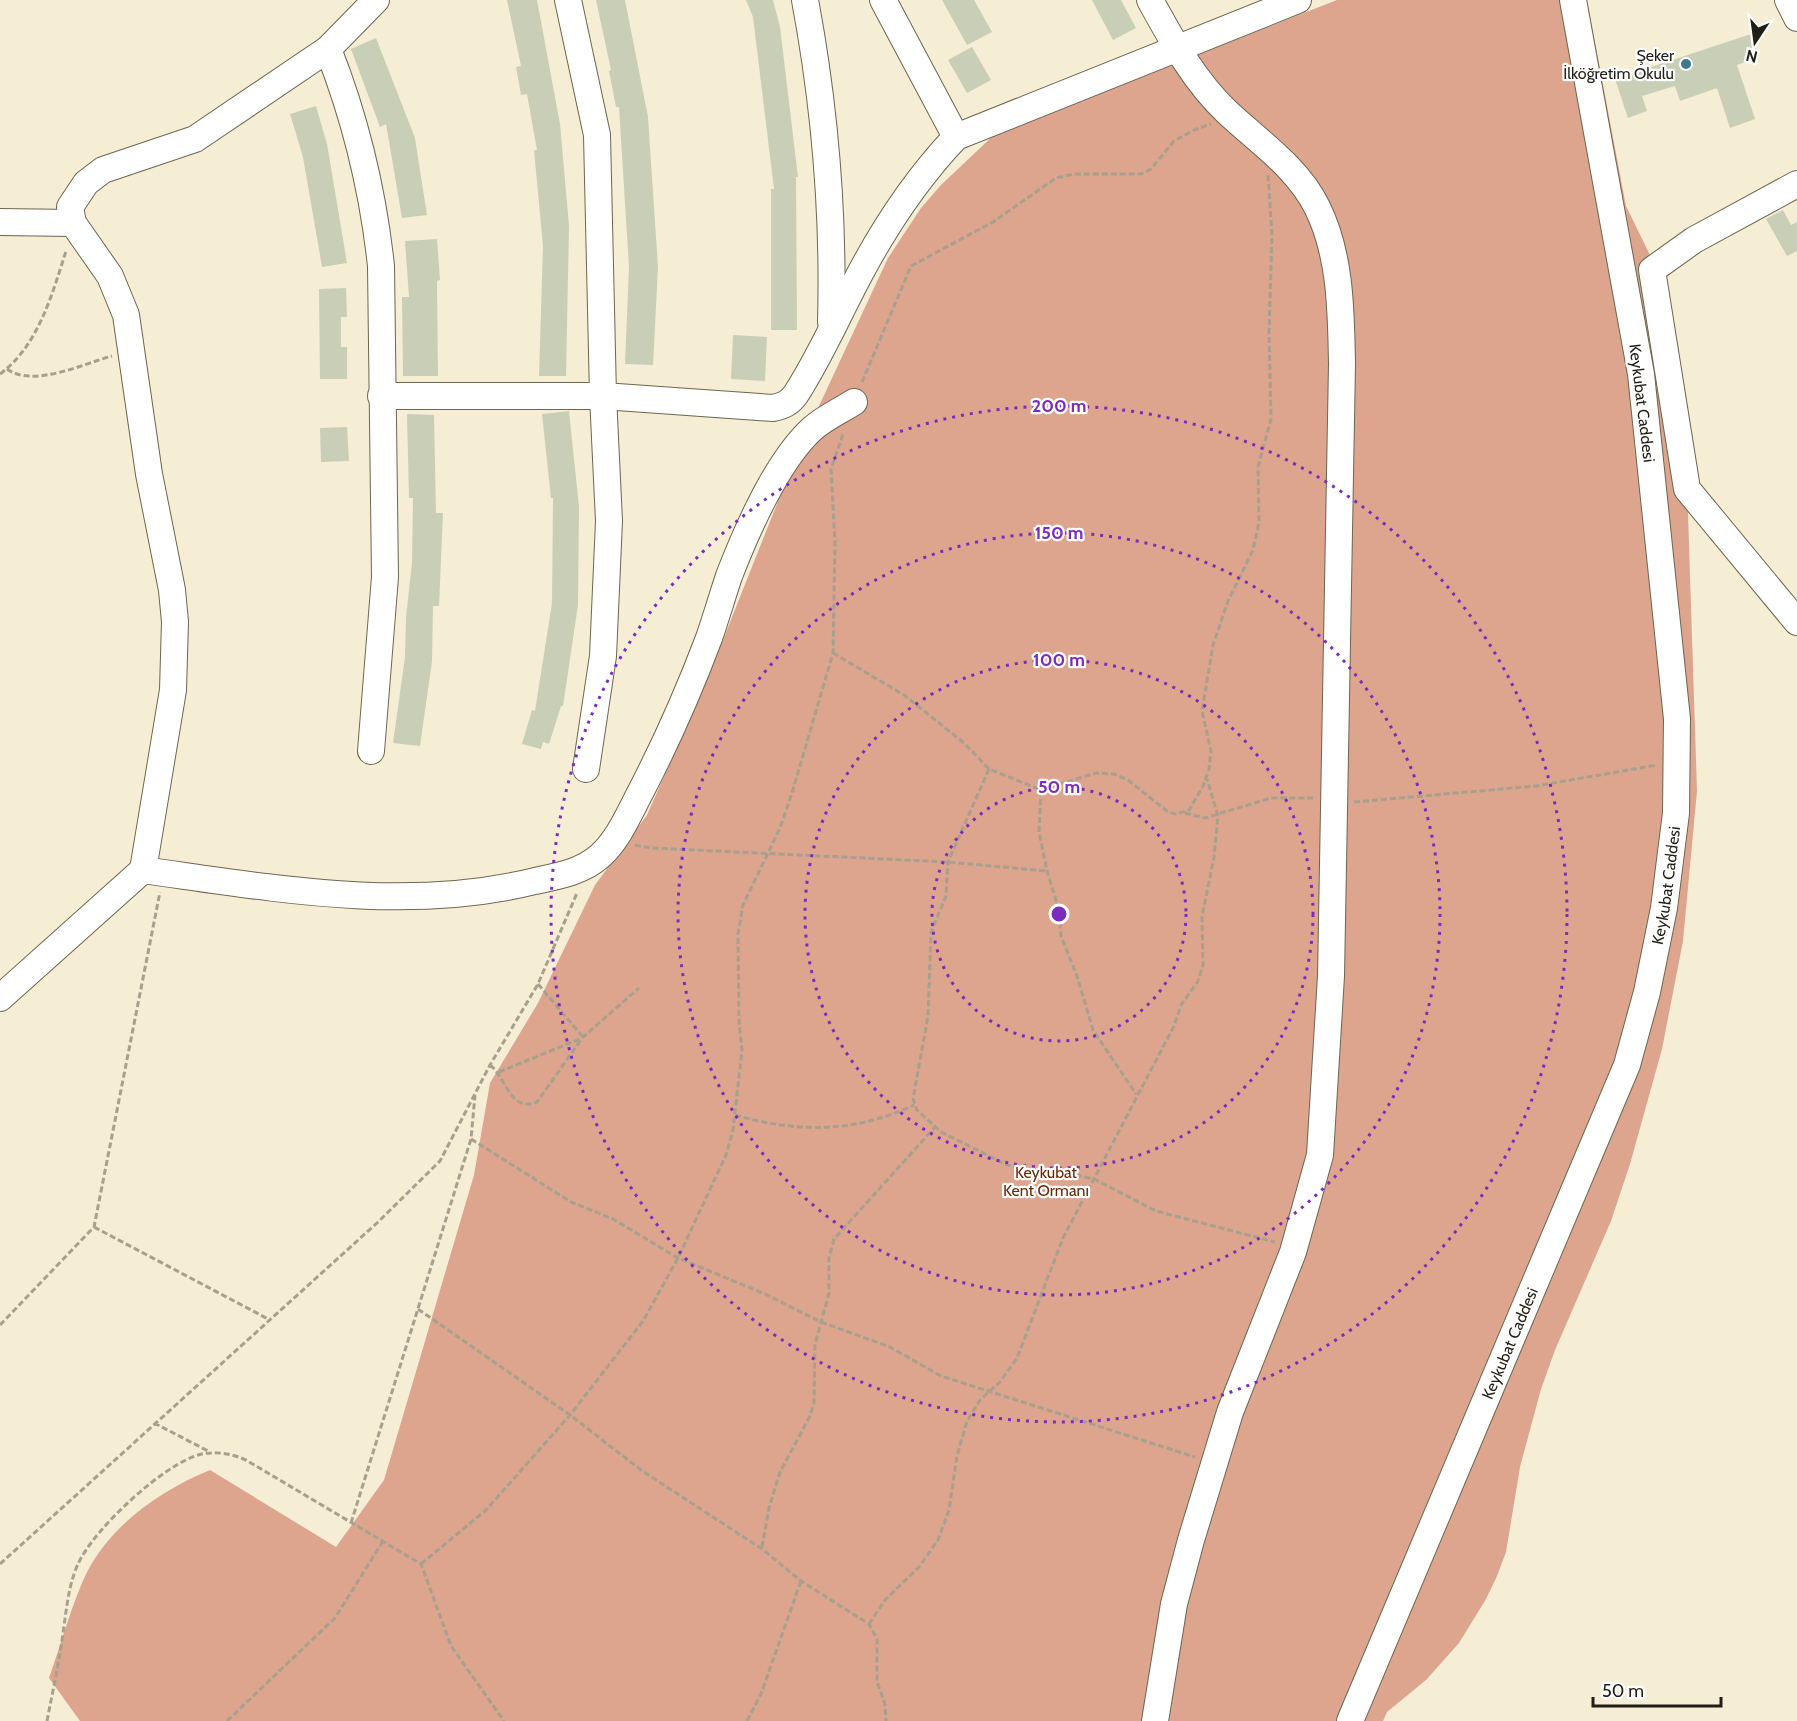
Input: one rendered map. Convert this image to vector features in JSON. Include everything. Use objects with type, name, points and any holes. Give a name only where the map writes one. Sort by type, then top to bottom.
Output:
[{"type":"street","points":[[0,998],[154,872],[175,668],[175,622],[167,558],[141,421],[126,315],[115,287],[97,255],[73,223],[69,212],[72,202],[94,175],[113,165],[195,140],[328,49],[376,0]]},
{"type":"street","points":[[568,0],[597,135],[603,396],[609,522],[603,656],[586,769]]},
{"type":"street","points":[[805,0],[820,87],[830,184],[831,334]]},
{"type":"street","points":[[883,0],[956,137]]},
{"type":"street","points":[[1150,0],[1176,48],[1215,99],[1265,144],[1301,182],[1317,206],[1333,255],[1340,300],[1342,364],[1331,976],[1320,1155],[1294,1246],[1254,1348],[1214,1463],[1174,1604],[1155,1721]]},
{"type":"street","points":[[381,396],[603,396],[779,407],[795,396],[831,334],[863,268],[903,202],[926,169],[956,137],[1298,0]]},
{"type":"street","name":"Keykubat Caddesi","points":[[1350,1721],[1627,1065],[1647,992],[1664,908],[1676,813],[1674,672],[1641,374],[1573,0]]},
{"type":"street","points":[[1788,0],[1797,18]]},
{"type":"street","points":[[328,49],[353,117],[376,223],[384,309],[381,396],[385,577],[371,751]]},
{"type":"street","points":[[1626,292],[1694,240],[1797,184]]},
{"type":"street","points":[[0,222],[73,223]]},
{"type":"street","points":[[1652,270],[1687,489],[1797,622]]},
{"type":"street","points":[[154,872],[332,894],[409,897],[516,885],[564,874],[589,864],[613,840],[668,737],[709,636],[740,549],[769,490],[806,434],[820,422],[854,402]]},
{"type":"path","points":[[421,1564],[486,1510],[570,1415],[643,1321],[678,1258],[726,1155],[735,1115],[742,1050],[739,1021],[738,934],[743,905],[780,828],[801,766],[833,653],[835,543],[831,469],[854,402],[910,266],[993,222],[1056,178],[1074,174],[1141,174],[1151,169],[1174,141],[1184,135],[1208,124],[1238,121]]},
{"type":"path","points":[[1183,813],[1189,810],[1207,777],[1211,751],[1202,711],[1207,671],[1228,601],[1257,536],[1258,467],[1272,419],[1269,332],[1272,235],[1265,144]]},
{"type":"path","points":[[0,374],[8,369],[35,334],[60,269],[73,223]]},
{"type":"path","points":[[8,369],[24,377],[38,377],[132,350]]},
{"type":"path","points":[[833,653],[904,695],[957,737],[989,769],[1041,790],[1105,772],[1128,780],[1168,812],[1204,818],[1218,816],[1271,798],[1333,801],[1536,786],[1676,761]]},
{"type":"path","points":[[989,769],[948,862],[946,896],[930,940],[928,1016],[914,1092],[915,1105],[921,1115],[955,1141],[1007,1165],[1042,1173],[1071,1174],[1094,1179],[1156,1211],[1294,1246]]},
{"type":"path","points":[[869,1624],[885,1600],[920,1567],[938,1539],[949,1510],[957,1456],[967,1420],[989,1391],[1000,1382],[1017,1358],[1050,1268],[1136,1094],[1174,1026],[1181,1005],[1202,972],[1204,957],[1202,917],[1214,857],[1218,816],[1207,777]]},
{"type":"path","points":[[1041,790],[1039,832],[1047,871],[1059,910],[1060,936],[1077,976],[1093,1030],[1136,1094]]},
{"type":"path","points":[[613,840],[651,848],[948,862],[1047,871]]},
{"type":"path","points":[[0,1564],[377,1223],[440,1161],[490,1065],[538,984],[589,864]]},
{"type":"path","points":[[0,1325],[94,1227],[154,872]]},
{"type":"path","points":[[538,984],[583,1037]]},
{"type":"path","points":[[490,1065],[499,1072],[512,1097],[523,1104],[533,1104],[541,1100],[583,1037],[639,988]]},
{"type":"path","points":[[499,1072],[583,1037]]},
{"type":"path","points":[[351,1522],[471,1139],[475,1093]]},
{"type":"path","points":[[735,1115],[782,1126],[826,1128],[863,1124],[915,1105]]},
{"type":"path","points":[[762,1548],[769,1508],[780,1472],[807,1422],[814,1403],[814,1359],[829,1293],[829,1258],[834,1239],[935,1127]]},
{"type":"path","points":[[471,1139],[571,1202],[613,1219],[678,1258],[754,1289],[821,1322],[890,1347],[949,1379],[1214,1463]]},
{"type":"path","points":[[94,1227],[270,1320]]},
{"type":"path","points":[[418,1309],[570,1415],[641,1470],[762,1548],[801,1581],[869,1624],[877,1639],[877,1682],[885,1704],[886,1721]]},
{"type":"path","points":[[154,1423],[212,1453]]},
{"type":"path","points":[[47,1721],[68,1597],[77,1565],[86,1548],[150,1483],[185,1460],[212,1453],[235,1455],[246,1460],[421,1564],[451,1646],[504,1721]]},
{"type":"path","points":[[227,1721],[335,1618],[383,1541]]},
{"type":"path","points":[[747,1721],[761,1694],[801,1581]]},
{"type":"green space","name":"Keykubat Kent Ormanı","points":[[1337,0],[1587,0],[1626,206],[1669,294],[1697,481],[1688,514],[1697,791],[1683,941],[1662,1049],[1630,1164],[1611,1221],[1555,1350],[1541,1389],[1520,1467],[1506,1552],[1486,1599],[1459,1643],[1426,1680],[1387,1712],[1383,1721],[80,1721],[49,1678],[82,1583],[104,1546],[135,1514],[172,1489],[210,1470],[336,1547],[384,1480],[474,1175],[490,1083],[538,1003],[595,885],[647,815],[711,670],[798,451],[888,258],[921,208],[941,185],[996,133]]},
{"type":"building","points":[[507,0],[537,0],[560,124],[569,226],[566,376],[539,376],[543,246],[534,150],[537,150],[527,94],[521,95],[516,67],[521,66]]},
{"type":"building","points":[[596,0],[625,0],[648,117],[658,267],[653,365],[625,364],[629,267],[619,107],[616,107],[609,71],[611,70]]},
{"type":"building","points":[[746,0],[773,0],[780,27],[798,177],[796,177],[797,330],[771,330],[771,189],[774,189],[753,17]]},
{"type":"building","points":[[942,0],[974,0],[992,32],[967,45]]},
{"type":"building","points":[[1092,0],[1121,0],[1136,28],[1113,40]]},
{"type":"building","points":[[1751,34],[1759,57],[1737,65],[1755,119],[1730,128],[1717,88],[1680,101],[1675,86],[1642,96],[1647,111],[1628,118],[1615,79]]},
{"type":"building","points":[[376,38],[415,138],[427,215],[402,218],[386,124],[380,127],[351,49]]},
{"type":"building","points":[[972,47],[991,80],[967,93],[948,60]]},
{"type":"building","points":[[316,106],[327,144],[347,263],[322,267],[303,157],[290,114]]},
{"type":"building","points":[[1783,210],[1791,225],[1797,222],[1797,251],[1787,256],[1766,219]]},
{"type":"building","points":[[437,239],[440,280],[437,281],[438,376],[403,376],[402,297],[409,297],[405,241]]},
{"type":"building","points":[[346,288],[347,317],[341,317],[341,347],[347,347],[347,379],[320,379],[319,289]]},
{"type":"building","points":[[733,335],[767,337],[765,381],[731,379]]},
{"type":"building","points":[[569,411],[579,507],[578,605],[563,706],[561,706],[549,744],[543,742],[541,749],[522,744],[532,710],[535,711],[552,603],[553,498],[551,498],[542,414]]},
{"type":"building","points":[[407,414],[434,415],[436,513],[443,513],[439,606],[433,606],[432,661],[420,746],[393,743],[405,657],[406,617],[412,563],[413,498],[409,498]]},
{"type":"building","points":[[347,427],[349,461],[321,462],[320,428]]},
{"type":"place","name":"Şeker İlköğretim Okulu","points":[[1686,64]]}]
